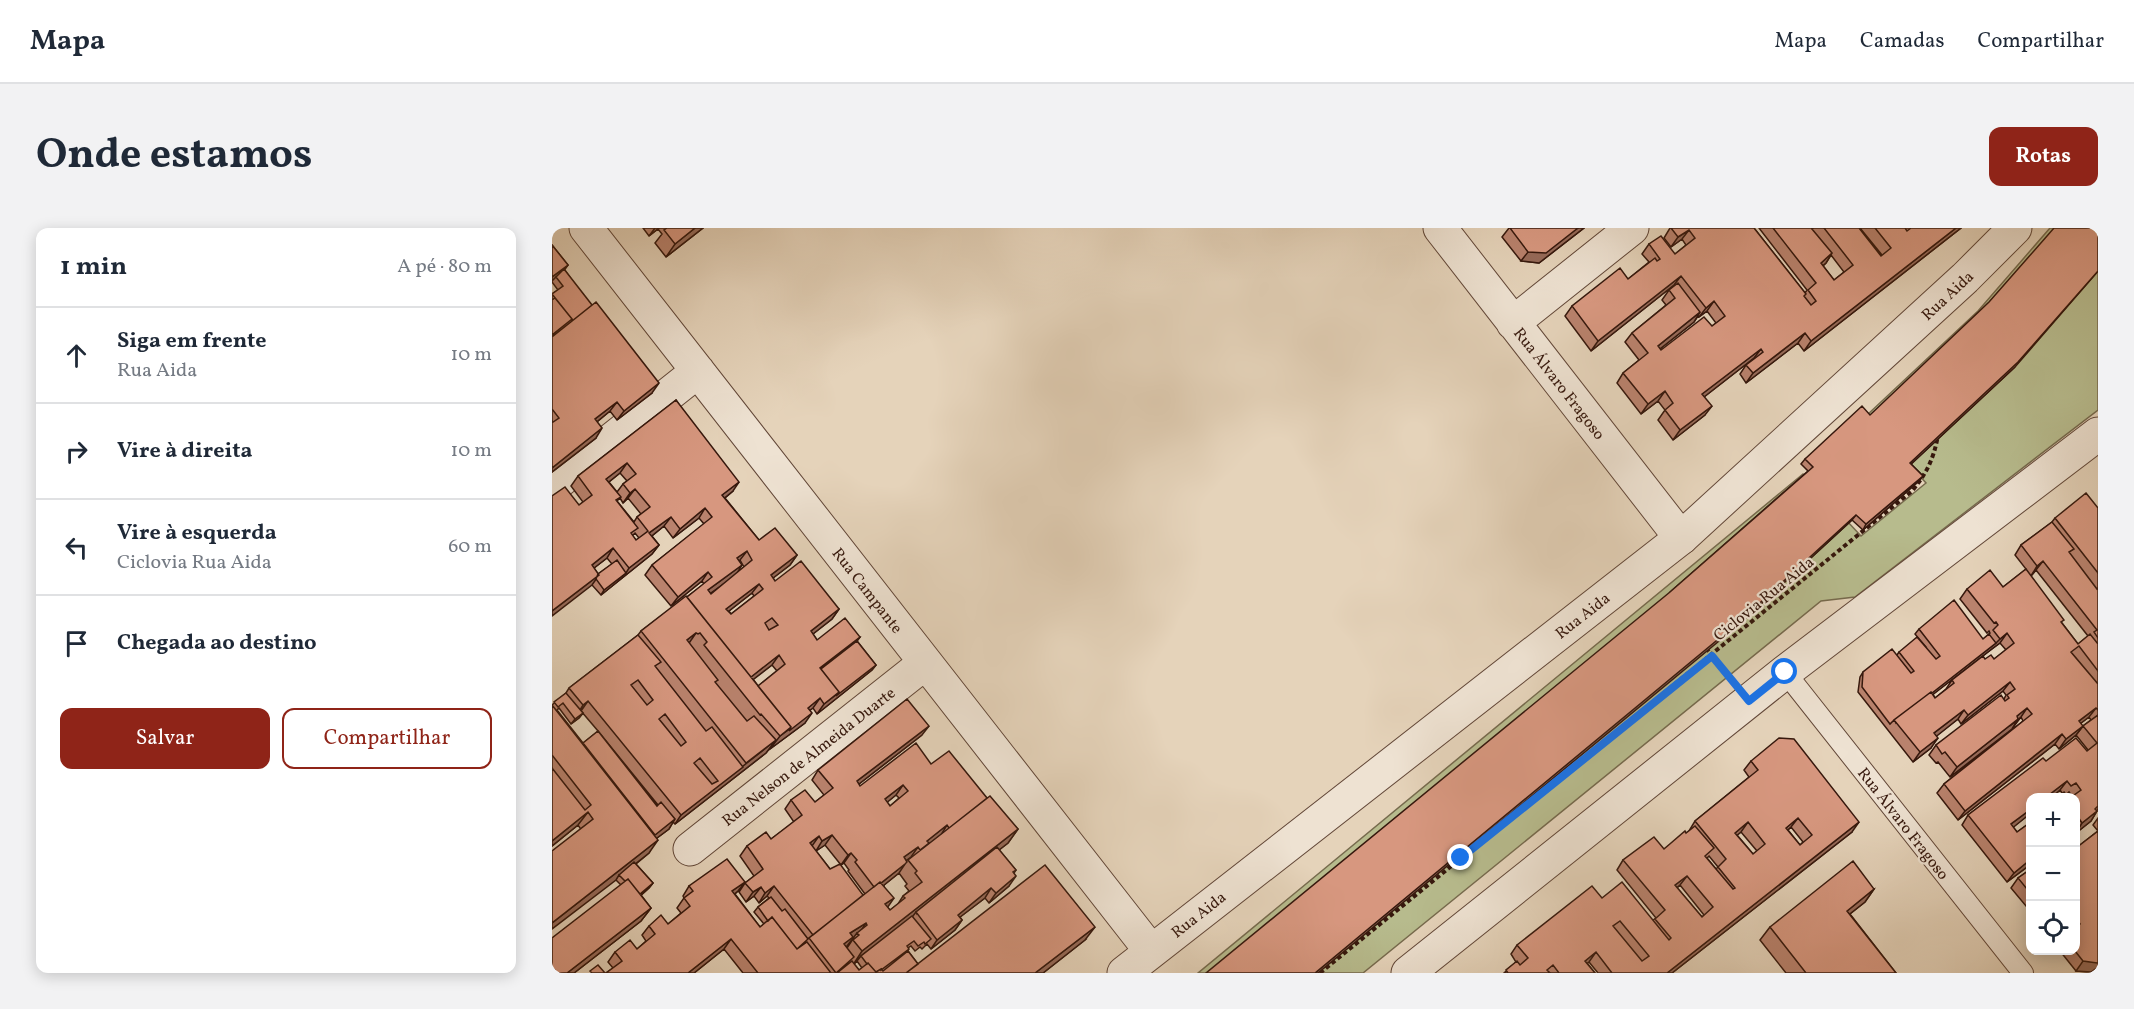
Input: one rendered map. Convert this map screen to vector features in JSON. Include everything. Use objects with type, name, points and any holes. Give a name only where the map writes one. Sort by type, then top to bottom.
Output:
[{"type":"street","name":"Rua Campante","points":[[586,228],[1151,951]]},
{"type":"street","name":"Rua Álvaro Fragoso","points":[[1440,228],[1681,538]]},
{"type":"street","points":[[1513,323],[1632,228]]},
{"type":"street","name":"Rua Aida","points":[[1124,973],[1681,538],[1965,278],[2014,228]]},
{"type":"street","points":[[552,487],[698,371]]},
{"type":"street","points":[[1408,973],[1785,672],[2098,434]]},
{"type":"street","name":"Rua Nelson de Almeida Duarte","points":[[690,849],[925,663]]},
{"type":"lane","name":"Rua Álvaro Fragoso","points":[[1785,672],[2023,973]]},
{"type":"path","name":"Ciclovia Rua Aida","points":[[1320,973],[1912,491],[1926,475],[1935,453],[1939,433]]},
{"type":"path","points":[[1705,647],[1749,701]]},
{"type":"green space","points":[[2050,228],[2098,228],[2098,410],[1855,597],[1821,601],[1363,973],[1198,973],[1803,474],[1861,536],[1926,483],[1866,416],[1978,311]]},
{"type":"building","points":[[667,228],[695,228],[675,244],[664,230]]},
{"type":"building","points":[[1510,228],[1578,228],[1546,253],[1528,252]]},
{"type":"building","points":[[1671,228],[1754,228],[1806,294],[1804,296],[1811,305],[1816,301],[1808,290],[1816,283],[1773,228],[1813,228],[1832,253],[1821,263],[1834,280],[1853,265],[1824,228],[1859,228],[1881,256],[1891,248],[1875,228],[1905,228],[1907,231],[1911,228],[1956,228],[1811,341],[1805,333],[1753,373],[1746,365],[1763,352],[1761,349],[1702,394],[1712,406],[1680,430],[1665,410],[1673,403],[1665,391],[1648,404],[1623,373],[1648,353],[1632,333],[1675,298],[1669,290],[1678,283],[1700,312],[1658,346],[1661,350],[1704,317],[1712,326],[1725,316],[1714,301],[1706,308],[1681,276],[1598,341],[1572,306],[1620,268],[1628,279],[1655,258],[1657,261],[1660,259],[1649,244],[1661,236],[1675,254],[1695,238],[1689,230],[1678,237]]},
{"type":"building","points":[[2054,228],[2098,228],[2098,271],[2018,362],[1910,463],[1923,476],[1866,524],[1856,515],[1739,622],[1315,973],[1206,973],[1670,592],[1813,467],[1805,459],[1862,406],[1870,415],[1989,302]]},
{"type":"building","points":[[552,245],[568,265],[552,277]]},
{"type":"building","points":[[564,269],[592,305],[572,321],[552,294],[563,286],[556,277]]},
{"type":"building","points":[[555,298],[572,319],[552,335],[552,300]]},
{"type":"building","points":[[596,302],[659,383],[624,411],[617,402],[595,419],[602,428],[552,468],[552,421],[559,418],[552,409],[552,337]]},
{"type":"building","points":[[676,400],[739,482],[722,495],[759,540],[775,528],[797,555],[771,575],[775,581],[801,561],[839,609],[811,631],[817,640],[845,618],[860,637],[820,668],[839,692],[824,704],[820,698],[808,708],[812,713],[789,731],[791,727],[758,686],[785,664],[779,655],[751,677],[687,597],[712,577],[708,572],[678,597],[652,565],[712,517],[705,508],[680,529],[671,517],[649,533],[659,545],[629,568],[613,548],[592,565],[599,575],[552,611],[552,496],[565,487],[579,505],[592,495],[578,476]],"holes":[[[627,463],[636,474],[623,484],[630,493],[635,489],[650,507],[637,517],[648,531],[636,540],[631,533],[638,528],[616,500],[621,497],[606,479]],[[747,551],[752,560],[711,594],[708,590],[742,565],[737,558]],[[759,584],[763,589],[731,614],[726,609]],[[772,618],[778,625],[769,630],[765,623]]]},
{"type":"building","points":[[2086,493],[2098,508],[2098,573],[2055,518]]},
{"type":"building","points":[[2052,522],[2074,549],[2069,552],[2098,588],[2098,638],[2094,632],[2097,630],[2043,561],[2037,566],[2021,545]]},
{"type":"building","points":[[617,560],[626,573],[604,590],[596,579],[598,574]]},
{"type":"building","points":[[2026,569],[2064,620],[2061,622],[2078,644],[2090,634],[2098,644],[2098,671],[2079,646],[2071,652],[2098,684],[2098,710],[2096,708],[2079,721],[2083,726],[2066,739],[2062,734],[1965,811],[1944,784],[2032,714],[2027,708],[2017,716],[2018,719],[1957,767],[1945,752],[1942,754],[1936,745],[2001,695],[2005,701],[2009,698],[2007,695],[2015,689],[2010,682],[1968,715],[1964,710],[1934,733],[1938,738],[1920,752],[1894,720],[1931,692],[1935,698],[1954,683],[1952,680],[1983,656],[1985,659],[1991,655],[1994,659],[2014,643],[2007,633],[2000,639],[1993,630],[1998,625],[1967,589],[1990,570],[2003,587]]},
{"type":"building","points":[[686,596],[791,727],[780,736],[760,715],[704,645],[707,642],[700,633],[696,633],[687,640],[718,680],[715,682],[747,721],[754,716],[776,740],[746,763],[641,631]]},
{"type":"building","points":[[1954,600],[1983,639],[1989,634],[1996,643],[1890,724],[1862,687],[1863,672],[1892,649],[1911,673],[1914,671],[1899,652],[1917,637],[1936,659],[1940,656],[1919,629]]},
{"type":"building","points":[[638,635],[661,662],[655,666],[706,731],[712,727],[743,767],[681,815],[588,701],[583,705],[569,688]],"holes":[[[638,680],[653,700],[647,705],[631,685]],[[665,714],[686,742],[681,746],[659,719]],[[700,758],[718,781],[712,784],[694,763]]]},
{"type":"building","points":[[857,641],[876,665],[836,696],[839,692],[821,669]]},
{"type":"building","points":[[566,693],[583,713],[575,719],[563,703],[558,707],[554,702]]},
{"type":"building","points":[[907,699],[929,726],[857,781],[860,786],[916,743],[931,764],[949,751],[987,798],[949,828],[947,825],[927,841],[929,843],[920,850],[918,847],[904,857],[907,862],[905,864],[874,887],[855,862],[857,860],[851,853],[848,855],[832,835],[822,841],[819,836],[810,843],[830,869],[840,864],[863,895],[813,935],[774,886],[765,893],[761,887],[753,892],[745,883],[763,869],[747,846],[766,832],[771,839],[802,815],[791,800],[805,790],[815,802],[833,788],[818,770]],"holes":[[[903,785],[908,791],[890,806],[885,799]]]},
{"type":"building","points":[[552,705],[658,840],[552,923],[552,851],[593,819],[588,812],[552,841],[552,768],[585,810],[591,805],[552,755]]},
{"type":"building","points":[[2098,715],[2098,806],[2095,809],[2097,811],[2082,823],[2080,793],[2077,793],[2081,790],[2076,783],[2071,786],[2067,781],[2051,793],[2026,793],[2026,813],[2011,824],[2017,832],[2026,826],[2026,863],[2014,873],[1968,815],[2043,758],[2046,761],[2076,738],[2087,751],[2097,743],[2083,726]]},
{"type":"building","points":[[598,731],[657,806],[661,802],[675,819],[655,835],[583,743]]},
{"type":"building","points":[[1779,738],[1794,739],[1859,822],[1667,973],[1612,973],[1596,952],[1585,961],[1595,973],[1559,973],[1553,965],[1547,970],[1550,973],[1508,973],[1506,970],[1517,961],[1520,965],[1528,958],[1517,945],[1592,886],[1602,898],[1622,882],[1669,940],[1671,938],[1655,919],[1665,910],[1623,860],[1654,837],[1664,849],[1685,831],[1686,833],[1695,826],[1714,848],[1705,856],[1733,889],[1735,888],[1718,867],[1726,859],[1695,821],[1758,770],[1751,761]],"holes":[[[1798,818],[1812,835],[1800,845],[1786,828]],[[1748,822],[1765,844],[1753,854],[1735,833]],[[1687,876],[1713,907],[1702,917],[1675,885]],[[1620,921],[1649,956],[1642,961],[1613,926]]]},
{"type":"building","points":[[990,796],[1018,829],[862,951],[853,940],[859,935],[857,933],[867,925],[866,923],[850,933],[853,937],[844,944],[854,957],[836,973],[809,938],[880,882],[894,898],[885,904],[890,910],[905,898],[903,896],[922,882],[908,860]]},
{"type":"building","points":[[2098,831],[2097,963],[2083,961],[2078,955],[2080,845]]},
{"type":"building","points":[[997,847],[1016,870],[1013,872],[1016,876],[996,893],[991,888],[958,915],[962,920],[937,940],[916,912]]},
{"type":"building","points":[[727,859],[745,882],[732,891],[760,927],[772,917],[797,949],[807,942],[831,973],[758,973],[731,939],[688,973],[606,973],[622,961],[615,952],[630,940],[637,949],[655,934],[649,926],[661,915],[668,924],[690,906],[684,898],[693,891],[689,886]]},
{"type":"building","points":[[1853,861],[1874,889],[1847,911],[1896,973],[1806,973],[1770,927]]},
{"type":"building","points":[[634,862],[653,883],[640,894],[628,879],[625,881],[619,875]]},
{"type":"building","points":[[1045,865],[1095,927],[1035,973],[906,973]]},
{"type":"building","points":[[2026,872],[2026,888],[2018,878]]},
{"type":"building","points":[[628,879],[651,908],[567,973],[552,973],[552,938]]},
{"type":"building","points":[[771,897],[782,911],[785,909],[808,939],[797,949],[772,917],[768,921],[758,907]]},
{"type":"building","points":[[912,916],[931,939],[918,946],[914,941],[907,946],[909,949],[876,972],[861,956]]},
{"type":"building","points":[[908,951],[918,964],[906,973],[837,973],[852,961],[859,970],[868,963],[876,972],[881,969],[883,971]]},
{"type":"building","points":[[598,965],[605,973],[590,971]]},
{"type":"route","points":[[1461,858],[1712,656],[1749,701],[1785,672]]}]
